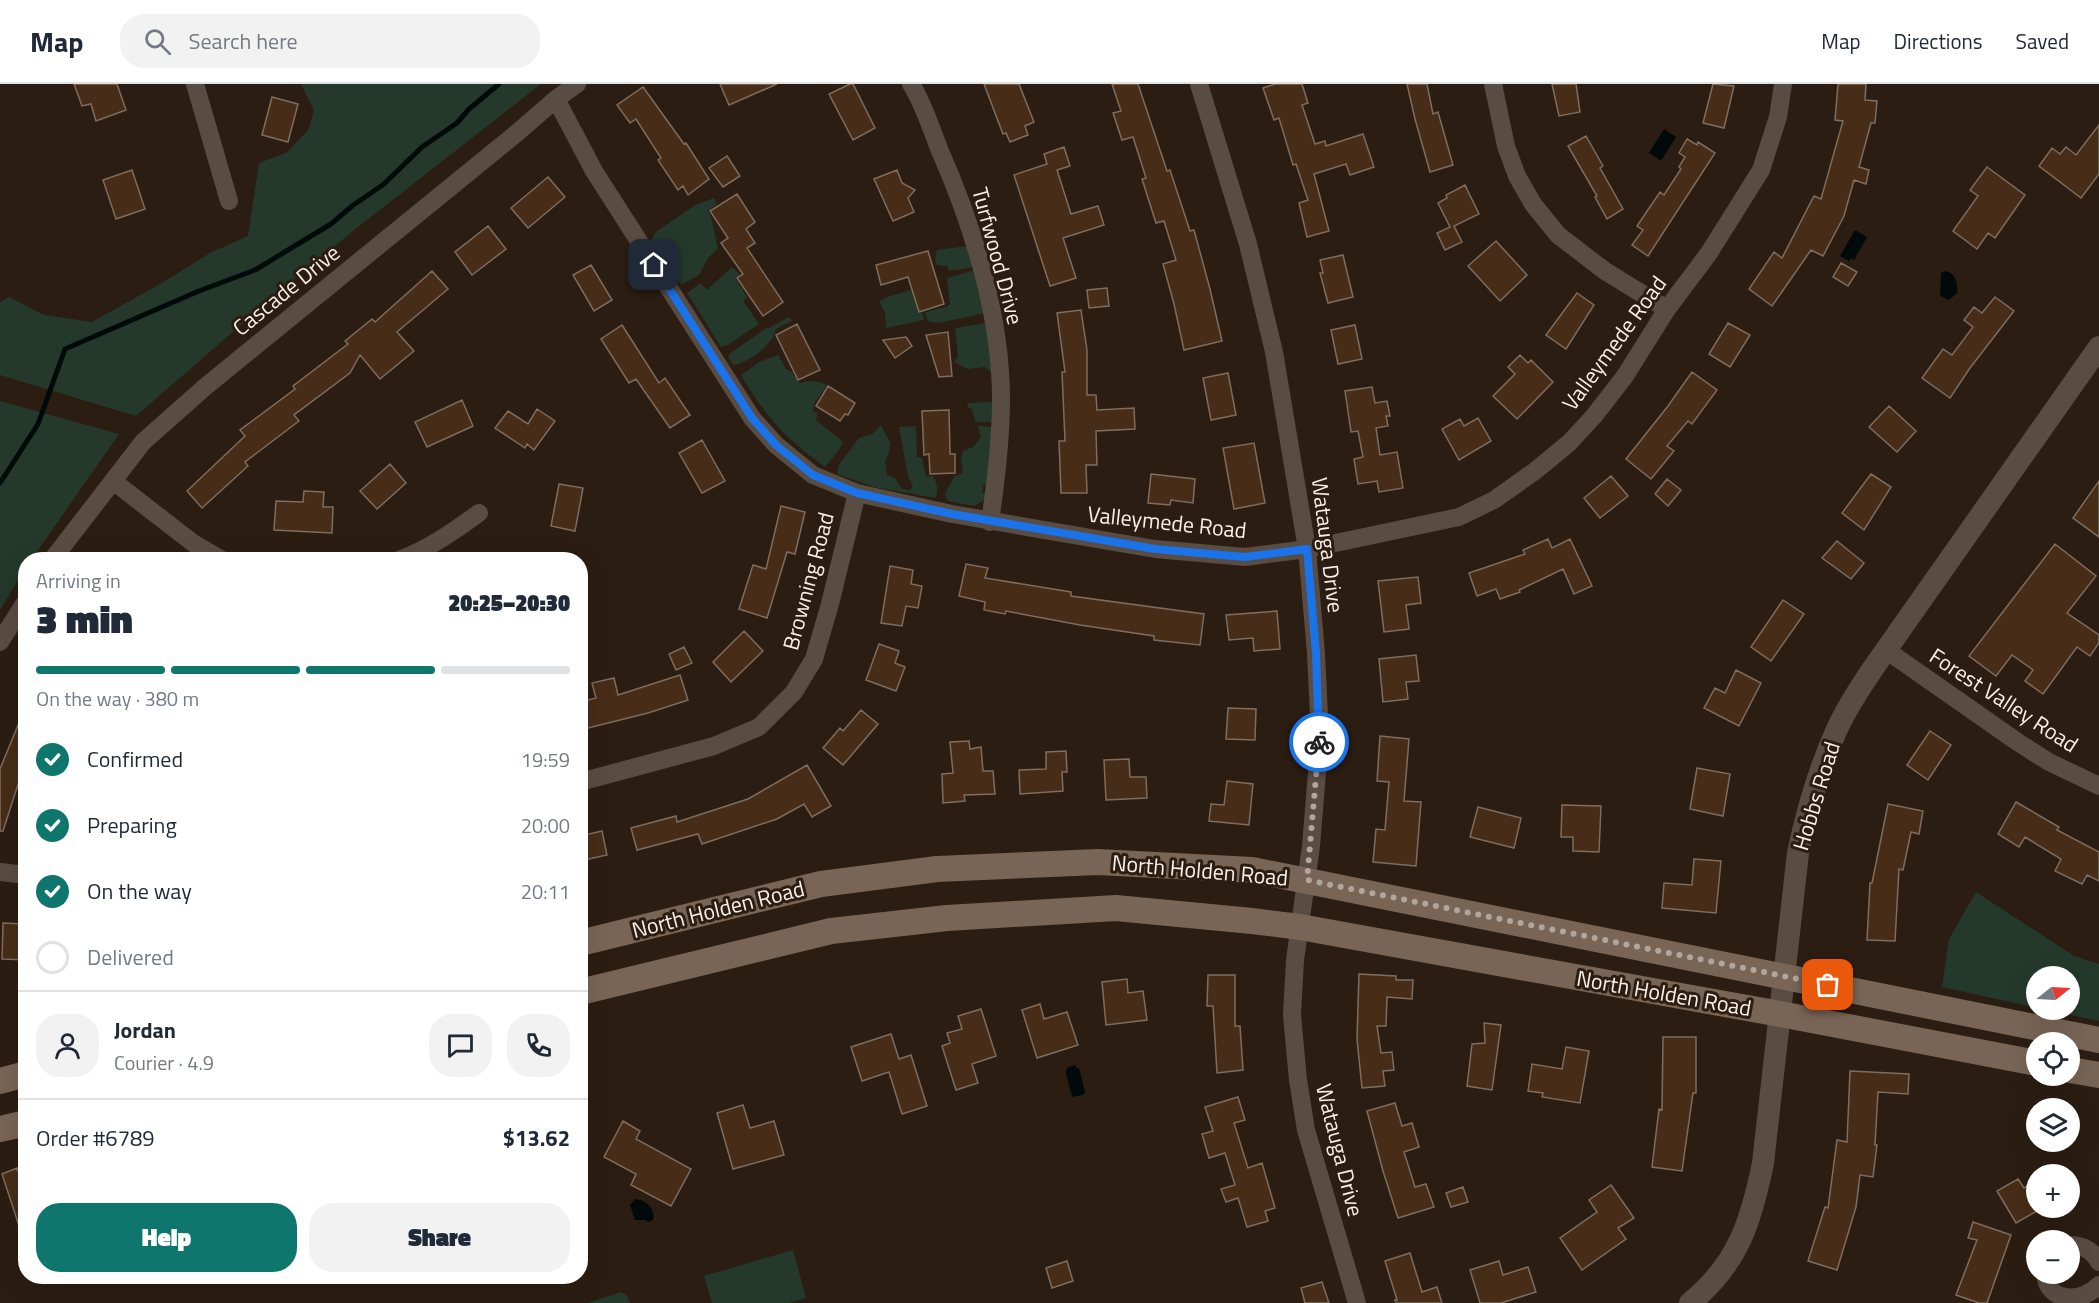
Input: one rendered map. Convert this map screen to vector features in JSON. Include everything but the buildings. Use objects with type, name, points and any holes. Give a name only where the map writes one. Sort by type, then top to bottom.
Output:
[{"type":"main road","name":"North Holden Road","points":[[588,941],[821,884],[937,869],[1098,862],[1252,870],[2099,1040]]},
{"type":"main road","name":"North Holden Road","points":[[588,990],[831,931],[947,918],[1116,909],[1300,927],[1780,1014],[2026,1062]]},
{"type":"main road","points":[[2080,1072],[2099,1075]]},
{"type":"main road","points":[[0,1081],[18,1076]]},
{"type":"main road","points":[[0,1129],[18,1125]]},
{"type":"street","points":[[195,84],[229,201]]},
{"type":"street","name":"Cascade Drive","points":[[58,552],[143,442],[205,387],[576,84]]},
{"type":"street","name":"Turfwood Drive","points":[[911,84],[953,181],[990,303],[1001,398],[997,472],[990,522]]},
{"type":"street","name":"Watauga Drive","points":[[1199,84],[1248,244],[1274,352],[1307,549],[1320,736],[1307,880],[1295,960],[1292,1015],[1298,1080],[1306,1130],[1357,1303]]},
{"type":"street","points":[[1494,84],[1506,146],[1517,176],[1533,204],[1558,235],[1605,271],[1667,309]]},
{"type":"street","name":"Valleymede Road","points":[[556,99],[594,171],[752,418],[776,445],[813,475],[857,493],[990,522],[1155,549],[1245,557],[1307,549],[1459,517],[1494,500],[1569,443],[1594,416],[1625,376],[1667,309],[1709,253],[1761,170],[1778,117],[1782,84]]},
{"type":"street","name":"Hobbs Road","points":[[1695,1301],[1728,1262],[1742,1239],[1754,1206],[1763,1163],[1798,853],[1810,803],[1838,728],[1860,687],[2099,347]]},
{"type":"street","points":[[113,481],[193,543],[208,552]]},
{"type":"street","name":"Browning Road","points":[[588,780],[714,746],[759,727],[794,692],[814,659],[857,493]]},
{"type":"street","points":[[418,552],[479,513]]},
{"type":"street","points":[[0,642],[18,614]]},
{"type":"street","name":"Forest Valley Road","points":[[1886,650],[2019,743],[2049,762],[2099,786]]},
{"type":"street","points":[[0,872],[18,874]]},
{"type":"street","points":[[2080,1246],[2091,1251],[2099,1263]]},
{"type":"street","points":[[2047,1284],[2060,1301],[2079,1302],[2087,1298],[2099,1285]]},
{"type":"green space","points":[[301,84],[541,84],[353,231],[136,416],[0,375],[0,302],[9,297],[44,315],[92,322],[210,253],[248,236],[259,163],[286,153],[308,130],[314,111]]},
{"type":"green space","points":[[714,198],[717,204],[708,211],[718,248],[708,258],[699,275],[681,285],[652,238],[656,232],[695,205]]},
{"type":"green space","points":[[968,246],[975,267],[949,271],[947,266],[937,265],[935,259],[937,250]]},
{"type":"green space","points":[[732,267],[740,275],[735,278],[747,297],[743,301],[759,324],[728,345],[721,347],[687,293],[701,283],[707,290]]},
{"type":"green space","points":[[976,270],[986,313],[938,323],[928,321],[925,312],[950,304],[947,278]]},
{"type":"green space","points":[[911,290],[918,313],[922,313],[924,320],[886,328],[885,313],[879,301]]},
{"type":"green space","points":[[789,317],[792,321],[776,329],[765,347],[746,361],[733,365],[728,357],[732,352],[766,328]]},
{"type":"green space","points":[[985,323],[995,375],[985,367],[968,369],[954,362],[958,357],[955,328]]},
{"type":"green space","points":[[778,355],[786,369],[792,372],[799,383],[813,381],[827,385],[814,404],[813,411],[818,413],[816,420],[843,442],[825,467],[777,426],[741,375],[761,361]]},
{"type":"green space","points":[[0,401],[119,434],[37,552],[18,552],[18,580],[0,610]]},
{"type":"green space","points":[[968,403],[995,404],[995,422],[976,422],[972,410],[967,406]]},
{"type":"green space","points":[[881,425],[890,443],[885,462],[887,475],[895,478],[902,489],[910,490],[913,487],[908,476],[899,427],[916,426],[917,457],[922,458],[926,477],[933,476],[937,490],[935,498],[874,487],[837,474],[838,466],[859,438],[872,434]]},
{"type":"green space","points":[[978,426],[994,427],[988,485],[983,485],[982,493],[987,493],[984,500],[974,506],[948,501],[945,494],[954,477],[963,473],[961,459],[963,451],[973,447],[981,437]]},
{"type":"green space","points":[[1976,892],[2074,956],[2099,964],[2099,1021],[2080,1017],[2080,966],[2026,966],[2026,1006],[1942,987],[1949,939]]},
{"type":"green space","points":[[793,1250],[806,1298],[789,1303],[712,1303],[704,1276]]},
{"type":"green space","points":[[621,1292],[627,1296],[630,1303],[588,1303]]},
{"type":"shaded area","points":[[1664,129],[1676,137],[1661,161],[1649,153]]},
{"type":"shaded area","points":[[1855,230],[1867,237],[1854,260],[1851,258],[1849,261],[1840,256]]},
{"type":"shaded area","points":[[1946,271],[1954,276],[1957,286],[1957,293],[1949,300],[1940,296],[1941,273]]},
{"type":"shaded area","points":[[1075,1065],[1079,1068],[1085,1092],[1074,1097],[1066,1074],[1067,1068]]},
{"type":"shaded area","points":[[635,1199],[649,1206],[653,1212],[653,1220],[648,1222],[635,1220],[630,1205]]},
{"type":"waterway","points":[[0,483],[38,424],[65,349],[199,291],[255,270],[331,224],[384,184],[422,147],[457,123],[469,109],[499,84]]},
{"type":"way so far","points":[[1319,742],[1307,880],[1828,985]]},
{"type":"route","points":[[654,265],[752,418],[776,445],[813,475],[857,493],[952,514],[1069,536],[1155,549],[1245,557],[1307,549],[1316,653],[1319,742]]}]
